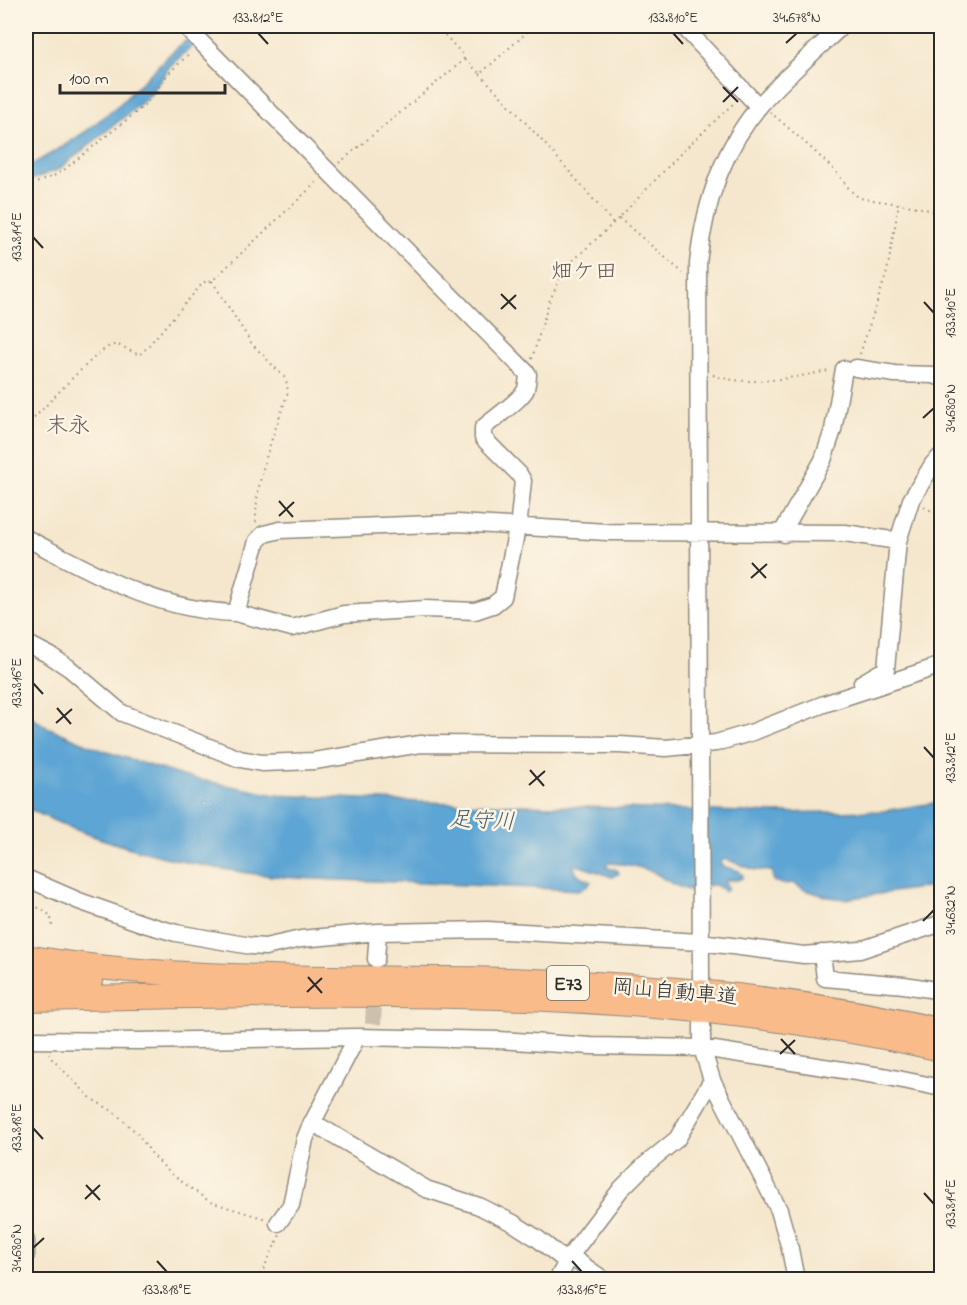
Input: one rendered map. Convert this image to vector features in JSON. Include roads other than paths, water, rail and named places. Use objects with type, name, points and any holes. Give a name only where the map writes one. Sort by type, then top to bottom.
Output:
[{"type":"highway","points":[[26,941],[84,958],[190,973]]},
{"type":"highway","points":[[26,957],[108,967],[190,973]]},
{"type":"highway","name":"岡山自動車道","points":[[190,973],[274,977],[510,980],[677,990],[806,1005],[942,1031]]},
{"type":"highway","points":[[26,975],[276,995]]},
{"type":"highway","points":[[26,999],[276,995]]},
{"type":"highway","name":"岡山自動車道","points":[[276,995],[511,997],[673,1007],[801,1023],[942,1049]]},
{"type":"street","points":[[683,26],[760,106]]},
{"type":"street","points":[[701,981],[698,532],[700,239],[711,192],[732,147],[760,106],[842,26]]},
{"type":"street","points":[[26,538],[101,577],[150,598],[193,609],[236,613],[292,628],[344,614],[406,610],[475,611],[485,609],[503,597],[518,527],[523,481],[519,474],[483,438],[483,428],[526,391],[528,374],[195,35]]},
{"type":"street","points":[[784,534],[784,529],[823,460],[850,368],[895,374],[934,375],[942,378]]},
{"type":"street","points":[[824,704],[886,669],[898,541],[911,500],[933,464],[942,455]]},
{"type":"street","points":[[236,613],[257,541],[264,534],[280,530],[429,523],[607,532],[844,533],[898,541]]},
{"type":"street","points":[[26,643],[69,668],[123,713],[240,759],[277,763],[314,761],[421,744],[620,745],[699,748],[753,732],[824,704],[942,665]]},
{"type":"street","points":[[26,878],[79,901],[144,924],[176,933],[265,947],[301,939],[378,932],[488,930],[700,938],[804,955],[867,948],[942,923]]},
{"type":"street","points":[[376,959],[378,932]]},
{"type":"street","points":[[822,953],[825,978],[942,991]]},
{"type":"street","points":[[702,1025],[702,1048],[712,1080],[778,1210],[790,1249],[795,1280]]},
{"type":"street","points":[[278,1223],[291,1205],[305,1139],[312,1122],[368,1033]]},
{"type":"street","points":[[26,1040],[368,1033],[591,1046],[702,1048],[879,1075],[942,1088]]},
{"type":"street","points":[[557,1280],[568,1259],[599,1215],[628,1181],[677,1139],[712,1080]]},
{"type":"street","points":[[312,1122],[426,1189],[479,1206],[513,1222],[604,1280]]},
{"type":"street","points":[[26,1240],[26,1255]]},
{"type":"water","points":[[203,26],[215,26],[170,66],[150,95],[139,105],[59,169],[26,182],[26,168],[85,132],[121,103],[170,54]]},
{"type":"water","name":"足守川","points":[[26,714],[47,727],[101,750],[182,776],[275,795],[775,813],[883,811],[941,802],[941,885],[844,899],[805,890],[793,883],[783,884],[773,881],[772,871],[755,870],[725,859],[721,861],[722,866],[739,871],[743,876],[737,880],[727,880],[725,882],[728,888],[725,892],[716,885],[690,890],[675,885],[643,868],[610,863],[607,864],[607,868],[617,870],[619,873],[612,877],[574,865],[578,874],[591,882],[581,890],[304,878],[221,869],[163,857],[105,840],[26,807]]},
{"type":"tunnel","points":[[373,1024],[375,984]]},
{"type":"district","name":"畑ケ田","points":[[584,270]]},
{"type":"district","name":"末永","points":[[68,424]]}]
